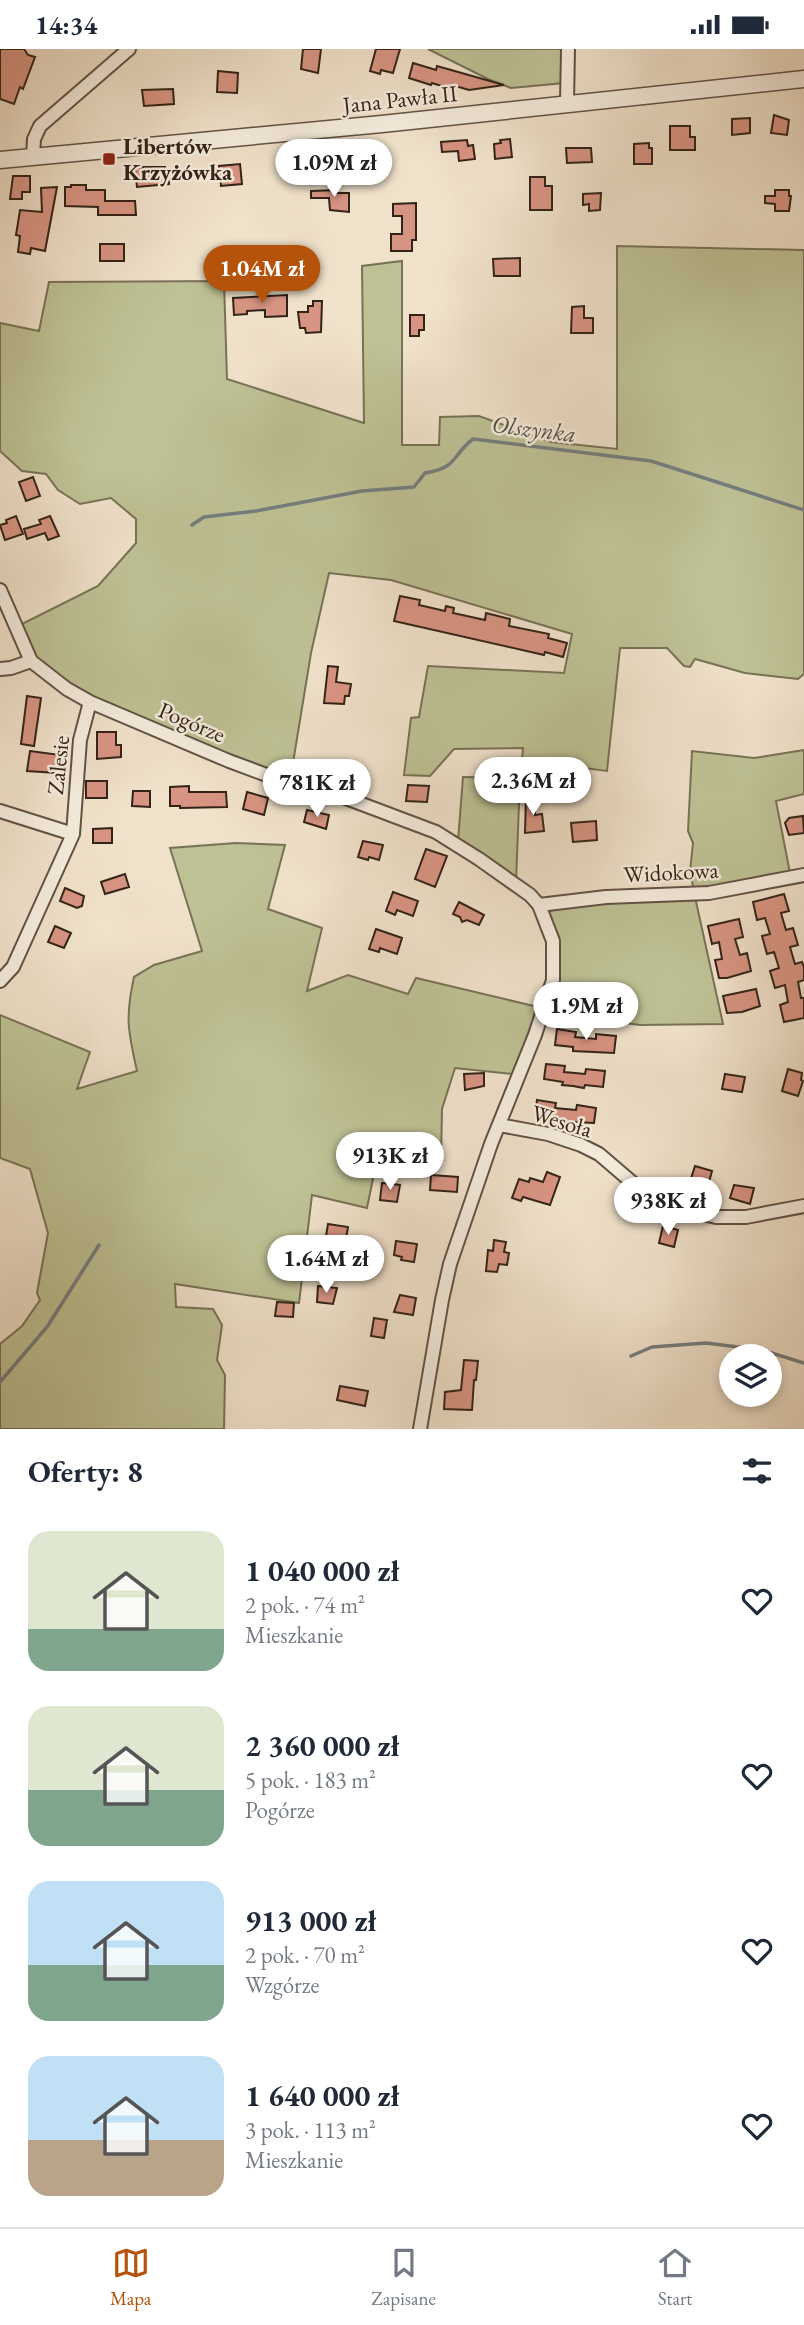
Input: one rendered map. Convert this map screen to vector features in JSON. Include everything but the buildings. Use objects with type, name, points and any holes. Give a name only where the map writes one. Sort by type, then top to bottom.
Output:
[{"type":"street","points":[[33,157],[34,139],[40,126],[129,49]]},
{"type":"street","points":[[567,103],[568,49]]},
{"type":"street","name":"Jana Pawła II","points":[[0,160],[804,79]]},
{"type":"street","name":"Pogórze","points":[[0,590],[22,645],[31,660],[67,689],[90,702],[262,773],[314,786],[436,832],[530,895],[539,905],[553,941],[553,980],[450,1264],[420,1429]]},
{"type":"street","points":[[0,669],[11,668],[31,660]]},
{"type":"street","name":"Zalesie","points":[[0,981],[13,967],[73,834],[80,740],[90,702]]},
{"type":"street","name":"Zalesie","points":[[0,811],[73,834]]},
{"type":"street","name":"Widokowa","points":[[539,905],[606,897],[709,893],[804,875]]},
{"type":"street","name":"Wesoła","points":[[499,1125],[548,1134],[581,1145],[599,1154],[648,1196],[672,1207],[726,1217],[746,1217],[804,1206]]},
{"type":"green space","points":[[428,49],[563,49],[564,83],[511,88]]},
{"type":"green space","points":[[617,246],[804,250],[804,674],[798,679],[745,673],[695,659],[690,667],[684,666],[667,648],[620,648],[607,771],[522,760],[523,748],[454,749],[430,776],[404,775],[411,718],[419,717],[428,666],[564,673],[572,634],[391,580],[329,573],[311,653],[291,775],[274,773],[102,703],[62,680],[38,661],[29,649],[18,626],[98,586],[136,543],[136,519],[111,498],[80,504],[58,490],[46,474],[22,471],[0,451],[0,323],[39,331],[49,282],[224,281],[227,379],[364,423],[362,266],[402,261],[402,445],[439,445],[440,417],[479,416],[551,442],[617,449]]},
{"type":"green space","points":[[804,750],[804,794],[776,801],[790,873],[694,891],[690,872],[693,843],[688,831],[692,751],[754,758]]},
{"type":"green space","points":[[463,777],[520,778],[516,883],[458,841]]},
{"type":"green space","points":[[236,843],[285,845],[268,909],[322,928],[307,991],[348,975],[408,994],[416,978],[538,1007],[513,1074],[455,1068],[442,1109],[441,1161],[375,1169],[367,1208],[312,1195],[299,1303],[175,1284],[176,1307],[213,1309],[222,1325],[217,1360],[225,1375],[224,1429],[0,1429],[0,1344],[22,1326],[40,1300],[37,1293],[48,1233],[30,1169],[0,1158],[0,1015],[90,1052],[77,1089],[137,1071],[129,1024],[129,1003],[134,977],[154,965],[202,951],[170,848]]},
{"type":"green space","points":[[695,897],[723,1024],[640,1025],[548,1013],[557,984],[559,962],[547,912],[568,906]]},
{"type":"waterway","name":"Olszynka","points":[[192,525],[204,517],[256,511],[362,491],[414,487],[425,473],[449,465],[473,439],[651,461],[804,510]]},
{"type":"waterway","points":[[0,1382],[47,1327],[99,1245]]},
{"type":"waterway","points":[[631,1356],[652,1347],[706,1343],[762,1350],[804,1363]]},
{"type":"place","name":"Libertów Krzyżówka","points":[[109,159]]}]
